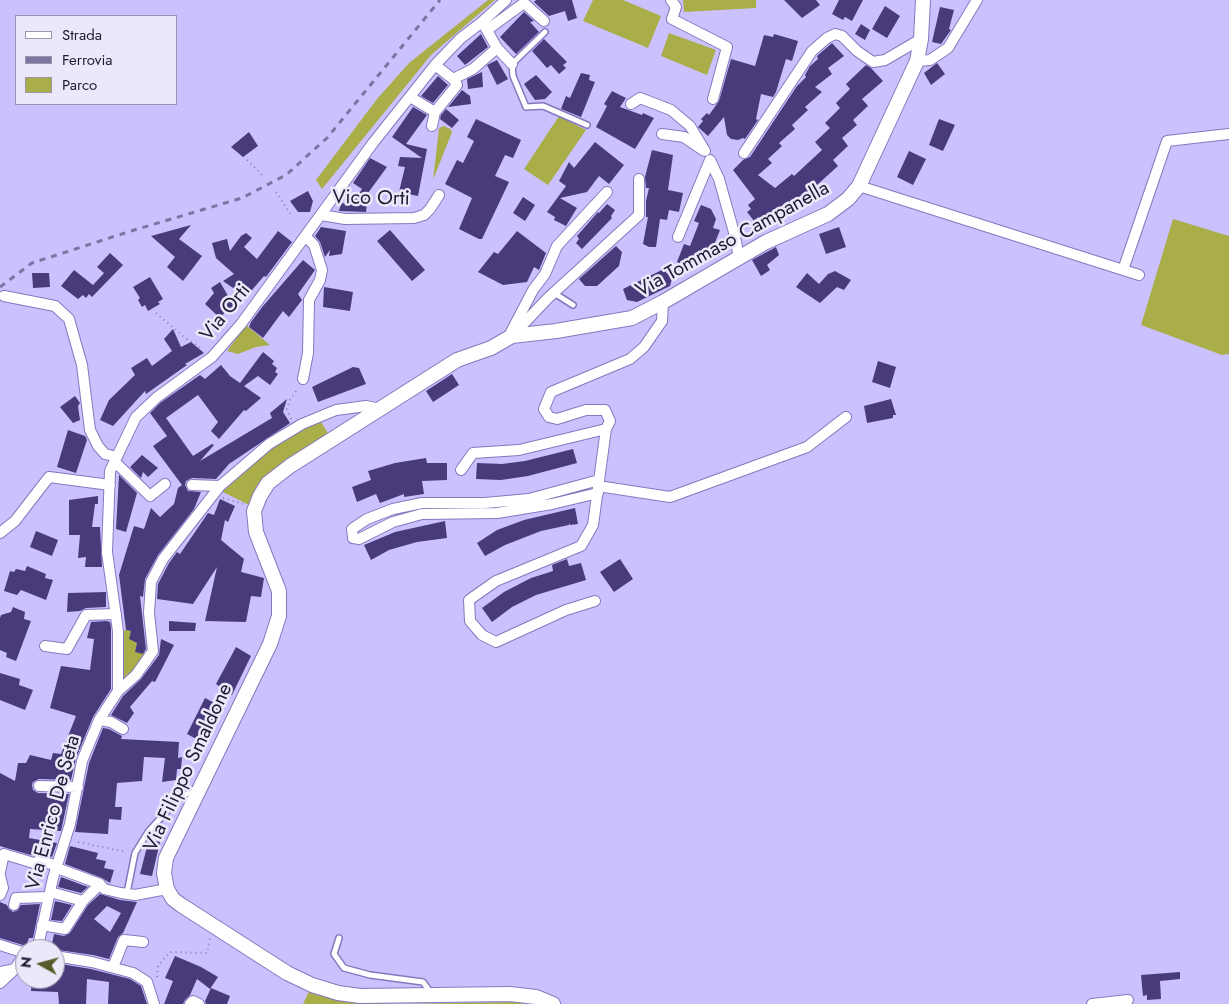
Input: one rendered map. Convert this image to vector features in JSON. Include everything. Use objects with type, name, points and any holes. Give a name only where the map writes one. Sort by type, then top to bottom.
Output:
[{"type":"street","name":"Via Orti","points":[[118,692],[118,631],[107,552],[110,471],[136,417],[156,398],[217,352],[241,324],[373,143],[435,65],[461,38],[485,26],[506,0]]},
{"type":"street","points":[[672,0],[676,7],[672,19],[727,47],[713,99]]},
{"type":"street","name":"Via Tommaso Campanella","points":[[510,338],[632,318],[766,242],[828,214],[848,199],[859,186],[917,60],[921,39],[923,0]]},
{"type":"street","points":[[917,60],[930,60],[948,48],[977,0]]},
{"type":"street","points":[[512,64],[497,48],[485,26],[524,3],[544,21]]},
{"type":"street","points":[[744,153],[812,51],[827,38],[834,34],[842,36],[857,51],[873,62],[885,60],[921,39]]},
{"type":"street","points":[[453,79],[474,69],[497,48]]},
{"type":"street","points":[[432,126],[435,112],[457,85],[453,79],[435,65]]},
{"type":"street","points":[[410,97],[435,112]]},
{"type":"street","points":[[631,104],[640,98],[671,110],[690,126],[719,179],[735,236],[739,259]]},
{"type":"street","points":[[662,134],[684,137],[708,156]]},
{"type":"street","points":[[1123,270],[1167,141],[1229,134]]},
{"type":"street","points":[[678,237],[708,156]]},
{"type":"street","points":[[255,508],[268,483],[290,466],[458,360],[491,348],[510,338],[553,293],[639,215],[639,179]]},
{"type":"street","points":[[859,186],[1139,275]]},
{"type":"street","points":[[510,338],[534,290],[545,274],[557,246],[607,192]]},
{"type":"street","name":"Vico Orti","points":[[321,215],[345,219],[414,218],[424,215],[439,194]]},
{"type":"street","points":[[303,379],[308,353],[309,300],[320,280],[322,270],[314,245],[306,236]]},
{"type":"street","points":[[4,296],[54,306],[69,319],[82,365],[90,430],[98,446],[105,454],[116,459],[150,496],[165,484]]},
{"type":"street","points":[[595,601],[566,610],[496,642],[482,635],[470,621],[469,600],[496,581],[581,546],[593,525],[606,429],[610,421],[605,410],[586,410],[557,418],[549,417],[544,409],[551,392],[630,359],[644,347],[662,321],[663,302]]},
{"type":"street","name":"Via Enrico De Seta","points":[[39,939],[49,894],[70,824],[82,761],[99,720],[118,692],[136,675],[153,651],[149,613],[152,582],[163,559],[217,490],[269,444],[295,428],[336,410],[366,406],[380,409]]},
{"type":"street","points":[[598,487],[552,504],[497,513],[422,514],[393,522],[359,538],[353,538],[352,529],[368,519],[393,509],[422,503],[486,503],[529,499],[598,487],[670,498],[807,447],[846,417]]},
{"type":"street","points":[[461,470],[473,453],[519,450],[606,429]]},
{"type":"street","points":[[0,533],[15,521],[49,477],[110,485]]},
{"type":"street","points":[[192,485],[217,490]]},
{"type":"street","name":"Via Filippo Smaldone","points":[[167,889],[164,873],[166,858],[270,644],[279,616],[279,591],[256,532],[255,508]]},
{"type":"street","points":[[45,646],[67,649],[86,615],[116,614]]},
{"type":"street","points":[[99,720],[111,722],[124,729]]},
{"type":"street","points":[[39,786],[78,787]]},
{"type":"street","points":[[0,872],[2,854],[37,864],[39,860],[100,884],[104,889],[135,895],[167,889],[173,899],[181,905],[287,973],[312,985],[338,993],[360,996],[510,994],[536,997],[553,1004]]},
{"type":"street","points":[[0,876],[3,888],[0,895]]},
{"type":"street","points":[[42,925],[65,929],[83,901],[100,884]]},
{"type":"street","points":[[14,905],[16,898],[49,894],[83,901]]},
{"type":"street","points":[[113,967],[124,940],[143,942]]},
{"type":"street","points":[[0,945],[15,950]]},
{"type":"street","points":[[65,958],[134,973],[147,982],[154,1004]]},
{"type":"street","points":[[0,972],[15,969]]},
{"type":"street","points":[[0,983],[15,969]]},
{"type":"street","points":[[1092,1004],[1128,1000]]},
{"type":"street","points":[[190,1004],[193,1001],[199,1004]]},
{"type":"lane","points":[[545,32],[512,64],[513,76],[526,107],[543,106],[587,125]]},
{"type":"lane","points":[[553,293],[573,305]]},
{"type":"lane","points":[[128,888],[135,853],[148,832],[177,800],[200,785]]},
{"type":"lane","points":[[339,938],[334,954],[344,968],[370,975],[422,982],[432,996]]},
{"type":"path","points":[[248,160],[263,176]]},
{"type":"path","points":[[276,192],[291,215]]},
{"type":"path","points":[[156,313],[183,336],[206,352],[217,352]]},
{"type":"path","points":[[295,428],[287,409],[290,400],[303,379]]},
{"type":"path","points":[[217,490],[255,508]]},
{"type":"path","points":[[78,842],[135,853]]},
{"type":"path","points":[[147,982],[157,977],[158,966],[170,952],[208,953],[208,941],[216,928]]},
{"type":"green space","points":[[488,0],[495,0],[431,55],[322,189],[316,180],[377,99],[409,63]]},
{"type":"green space","points":[[593,0],[623,0],[661,16],[648,48],[583,21]]},
{"type":"green space","points":[[683,0],[756,0],[756,8],[684,12]]},
{"type":"green space","points":[[669,33],[716,50],[707,75],[661,56]]},
{"type":"green space","points":[[559,116],[586,130],[548,185],[524,169]]},
{"type":"green space","points":[[444,126],[452,132],[433,180],[439,128]]},
{"type":"green space","points":[[1173,219],[1229,236],[1229,354],[1222,355],[1141,325]]},
{"type":"green space","points":[[246,325],[270,345],[256,347],[238,354],[227,351]]},
{"type":"green space","points":[[318,417],[329,435],[264,479],[249,505],[221,491],[241,469]]},
{"type":"green space","points":[[118,631],[131,631],[130,639],[137,643],[135,652],[147,654],[118,691]]},
{"type":"green space","points":[[312,985],[349,1001],[397,1004],[303,1004]]},
{"type":"green space","points":[[517,1002],[525,1004],[397,1004]]},
{"type":"building","points":[[536,0],[572,0],[577,18],[568,21],[565,11],[549,16],[534,2]]},
{"type":"building","points":[[784,0],[816,0],[820,5],[802,18]]},
{"type":"building","points":[[839,0],[863,0],[852,21],[845,17],[843,20],[832,14]]},
{"type":"building","points":[[885,6],[900,16],[887,38],[872,29]]},
{"type":"building","points":[[940,7],[954,10],[949,29],[951,30],[941,44],[932,42]]},
{"type":"building","points":[[524,12],[534,21],[530,22],[539,32],[516,54],[500,37]]},
{"type":"building","points":[[861,24],[870,30],[865,40],[855,34]]},
{"type":"building","points":[[481,34],[488,47],[465,65],[457,56]]},
{"type":"building","points":[[774,34],[798,41],[792,61],[786,59],[773,97],[761,94],[756,119],[758,120],[745,139],[731,139],[727,135],[724,117],[708,136],[698,127],[703,121],[701,119],[707,113],[709,115],[719,101],[731,59],[755,66],[764,35],[773,37]]},
{"type":"building","points":[[544,39],[567,62],[563,65],[566,68],[559,74],[551,65],[547,68],[532,51]]},
{"type":"building","points":[[832,43],[844,56],[828,68],[832,74],[815,87],[822,92],[805,107],[808,110],[792,125],[795,129],[779,143],[782,146],[768,159],[772,163],[758,175],[775,188],[792,174],[794,176],[822,150],[815,142],[830,128],[825,123],[840,108],[836,103],[850,89],[846,84],[866,65],[883,81],[862,99],[868,106],[853,120],[857,125],[842,138],[848,146],[833,160],[838,166],[807,194],[806,191],[790,205],[788,201],[771,214],[773,217],[763,224],[758,217],[754,221],[747,212],[751,209],[748,205],[755,199],[733,170],[743,160],[750,157],[797,86],[806,77],[805,75],[810,66],[818,59],[817,56]]},
{"type":"building","points":[[497,60],[508,79],[497,85],[487,65]]},
{"type":"building","points":[[937,63],[945,74],[931,85],[924,73]]},
{"type":"building","points":[[482,72],[483,87],[468,89],[467,79]]},
{"type":"building","points":[[581,73],[590,75],[589,80],[595,82],[581,117],[561,109],[566,96],[570,98]]},
{"type":"building","points":[[536,75],[552,92],[545,99],[535,100],[524,84]]},
{"type":"building","points":[[438,76],[448,85],[433,103],[421,96]]},
{"type":"building","points":[[462,90],[470,96],[471,104],[448,107]]},
{"type":"building","points":[[612,91],[626,98],[620,107],[654,118],[635,149],[596,127],[607,106],[604,104]]},
{"type":"building","points":[[413,107],[427,115],[406,144],[427,149],[418,196],[399,192],[405,167],[398,166],[400,157],[422,158],[392,137]]},
{"type":"building","points":[[446,109],[459,120],[452,128],[440,119]]},
{"type":"building","points":[[476,119],[521,140],[513,158],[505,155],[495,176],[509,182],[482,239],[459,229],[472,198],[445,184],[457,160],[463,163],[474,141],[467,137]]},
{"type":"building","points":[[939,119],[955,125],[943,151],[929,145]]},
{"type":"building","points":[[249,132],[258,146],[243,157],[231,147]]},
{"type":"building","points":[[595,142],[624,165],[609,184],[599,176],[587,192],[560,198],[577,208],[566,226],[554,220],[555,217],[547,212],[566,186],[559,181],[569,162],[574,168]]},
{"type":"building","points":[[652,150],[673,155],[668,190],[683,193],[679,212],[669,210],[667,220],[660,219],[656,247],[649,247],[643,244],[648,217],[646,217],[646,201],[649,188],[646,188],[645,177]]},
{"type":"building","points":[[909,151],[926,159],[913,185],[897,177]]},
{"type":"building","points":[[370,158],[387,167],[368,193],[366,212],[339,211],[341,203],[352,204],[362,189],[353,183]]},
{"type":"building","points":[[308,191],[313,201],[310,212],[298,212],[290,201]]},
{"type":"building","points":[[523,197],[535,205],[525,221],[513,213]]},
{"type":"building","points":[[607,204],[615,210],[611,216],[612,218],[582,249],[576,243],[579,239],[577,236]]},
{"type":"building","points":[[701,205],[711,209],[716,219],[713,228],[720,230],[710,255],[701,251],[695,263],[687,266],[677,262],[684,244],[690,246],[699,223],[694,221]]},
{"type":"building","points":[[191,225],[179,239],[202,256],[183,281],[167,267],[175,257],[151,236]]},
{"type":"building","points":[[321,227],[346,231],[342,254],[329,256],[330,250],[325,257],[320,242],[315,236]]},
{"type":"building","points":[[839,227],[846,247],[826,254],[819,234]]},
{"type":"building","points":[[390,230],[425,270],[412,281],[377,241]]},
{"type":"building","points":[[278,231],[292,242],[266,277],[264,276],[246,297],[223,281],[234,274],[216,258],[212,243],[227,239],[230,251],[241,236],[246,233],[252,238],[244,247],[257,259]]},
{"type":"building","points":[[517,231],[546,253],[539,270],[534,267],[527,282],[503,285],[478,272],[494,252],[498,254]]},
{"type":"building","points":[[616,246],[622,252],[619,266],[597,286],[585,286],[579,279]]},
{"type":"building","points":[[776,247],[779,255],[767,265],[770,270],[761,276],[752,260]]},
{"type":"building","points":[[110,253],[123,265],[92,297],[89,294],[86,298],[83,295],[78,299],[61,286],[74,270],[93,285],[104,273],[97,267]]},
{"type":"building","points":[[303,260],[315,270],[298,294],[302,300],[289,317],[283,311],[263,338],[249,327],[251,322]]},
{"type":"building","points":[[668,267],[666,273],[673,275],[670,286],[637,302],[627,300],[623,289]]},
{"type":"building","points":[[835,271],[851,280],[844,290],[837,287],[820,303],[796,287],[807,273],[819,284],[828,274]]},
{"type":"building","points":[[32,273],[49,273],[50,287],[33,288]]},
{"type":"building","points":[[150,277],[163,299],[158,302],[160,304],[148,311],[145,305],[142,307],[138,300],[140,298],[133,287]]},
{"type":"building","points":[[220,282],[235,308],[230,314],[226,311],[220,318],[205,304],[214,293],[211,288]]},
{"type":"building","points":[[324,287],[353,292],[350,311],[323,307]]},
{"type":"building","points":[[173,329],[181,347],[191,342],[204,353],[185,364],[187,365],[146,394],[145,391],[113,426],[100,420],[109,400],[135,375],[131,368],[147,358],[152,366],[172,351],[164,339]]},
{"type":"building","points":[[263,352],[274,361],[272,364],[277,368],[275,372],[278,374],[270,385],[258,376],[244,386],[261,398],[246,411],[244,410],[219,439],[211,431],[218,422],[198,395],[166,418],[193,456],[212,444],[214,445],[200,461],[272,418],[270,413],[287,399],[283,412],[290,423],[229,464],[216,479],[192,478],[186,481],[185,485],[188,491],[201,492],[194,509],[158,555],[145,579],[143,597],[140,596],[146,649],[143,654],[135,652],[137,643],[129,639],[131,631],[126,630],[119,575],[134,526],[144,529],[151,508],[160,517],[174,504],[178,488],[182,485],[153,446],[167,436],[150,413],[160,403],[200,375],[205,379],[221,365],[230,376],[240,383]]},
{"type":"building","points":[[878,361],[896,367],[890,388],[872,382]]},
{"type":"building","points":[[353,367],[359,368],[366,384],[318,402],[312,387]]},
{"type":"building","points":[[452,374],[459,385],[433,402],[426,391]]},
{"type":"building","points":[[75,396],[80,403],[78,406],[80,420],[73,423],[60,407]]},
{"type":"building","points":[[891,399],[896,415],[893,415],[893,418],[867,423],[864,406]]},
{"type":"building","points":[[68,430],[85,436],[87,440],[76,473],[57,467]]},
{"type":"building","points":[[573,449],[577,463],[528,476],[501,480],[476,479],[477,463],[502,464],[525,461]]},
{"type":"building","points":[[142,455],[158,468],[148,477],[143,472],[141,478],[130,467]]},
{"type":"building","points":[[426,458],[427,463],[447,463],[447,480],[422,481],[424,494],[404,497],[404,494],[380,503],[376,494],[357,502],[352,487],[371,480],[368,471],[395,463]]},
{"type":"building","points":[[119,475],[137,493],[126,532],[116,529]]},
{"type":"building","points":[[98,496],[98,504],[95,504],[92,527],[100,527],[102,567],[85,567],[86,557],[78,558],[80,535],[69,535],[69,500]]},
{"type":"building","points":[[220,499],[235,506],[228,522],[225,520],[221,540],[244,559],[241,572],[264,578],[261,597],[251,596],[246,622],[205,621],[217,567],[193,604],[157,599],[158,584],[169,563],[177,552],[180,554],[208,513],[214,515]]},
{"type":"building","points":[[575,508],[578,524],[570,525],[569,523],[569,525],[541,531],[505,545],[485,556],[477,543],[497,530],[524,520]]},
{"type":"building","points":[[445,521],[447,538],[417,542],[389,550],[371,560],[364,545],[395,532]]},
{"type":"building","points":[[36,531],[58,540],[52,556],[30,547]]},
{"type":"building","points":[[567,559],[569,566],[581,563],[586,580],[536,595],[512,607],[492,622],[482,608],[504,592],[531,578],[553,571],[552,565]]},
{"type":"building","points":[[620,559],[633,579],[614,592],[600,572]]},
{"type":"building","points":[[27,566],[46,574],[45,578],[53,580],[46,600],[21,590],[17,595],[4,591],[10,571],[14,572],[16,569],[25,571]]},
{"type":"building","points":[[106,592],[106,607],[86,608],[80,611],[67,612],[68,593]]},
{"type":"building","points":[[13,607],[25,612],[24,619],[31,621],[16,661],[6,657],[7,653],[0,650],[0,618],[1,615],[11,612]]},
{"type":"building","points":[[169,621],[196,623],[195,631],[169,631]]},
{"type":"building","points":[[91,622],[110,622],[111,627],[111,689],[93,717],[76,758],[71,780],[39,779],[33,782],[32,785],[33,790],[38,793],[69,794],[61,831],[30,829],[29,838],[57,843],[52,857],[38,853],[34,856],[0,846],[0,773],[15,781],[18,763],[26,763],[30,755],[51,760],[53,753],[61,754],[76,716],[50,708],[61,666],[90,670],[94,639],[87,638]]},
{"type":"building","points":[[161,639],[174,645],[155,682],[152,681],[130,707],[134,713],[127,723],[111,715],[123,696],[141,679],[159,655]]},
{"type":"building","points":[[236,647],[251,656],[232,695],[216,684]]},
{"type":"building","points":[[0,673],[20,679],[19,685],[33,690],[25,710],[0,700]]},
{"type":"building","points":[[205,698],[224,708],[204,743],[187,734]]},
{"type":"building","points":[[103,728],[122,736],[121,739],[179,742],[178,758],[182,757],[181,769],[177,769],[176,780],[162,782],[165,758],[144,757],[142,781],[117,783],[115,807],[122,807],[121,820],[109,819],[108,834],[75,832],[89,763]]},
{"type":"building","points":[[149,839],[160,842],[152,876],[140,874]]},
{"type":"building","points":[[70,846],[98,853],[96,859],[106,861],[104,868],[114,870],[110,883],[65,864]]},
{"type":"building","points":[[61,877],[88,887],[81,893],[58,887]]},
{"type":"building","points":[[100,894],[120,900],[137,902],[123,933],[118,937],[109,959],[65,951],[65,939],[53,939],[54,934],[64,936],[70,933],[88,905]],"holes":[[[107,906],[121,913],[110,932],[94,919]]]},
{"type":"building","points":[[55,901],[72,905],[62,921],[51,920]]},
{"type":"building","points":[[0,902],[7,905],[13,912],[18,910],[21,905],[40,904],[33,938],[15,939],[15,943],[0,938]]},
{"type":"building","points":[[175,956],[201,967],[218,977],[210,989],[197,979],[190,995],[183,1004],[164,1004],[173,981],[165,978]]},
{"type":"building","points":[[65,965],[130,979],[141,986],[147,1004],[108,1004],[109,982],[87,979],[86,1004],[59,1004],[58,992],[31,991],[31,989],[65,989]]},
{"type":"building","points":[[1180,972],[1180,979],[1160,981],[1161,999],[1147,1000],[1147,995],[1143,996],[1141,975]]},
{"type":"building","points":[[211,988],[230,996],[227,1004],[206,1004],[205,1001]]},
{"type":"railway","points":[[0,287],[32,263],[242,198],[286,175],[327,138],[440,0]]}]
